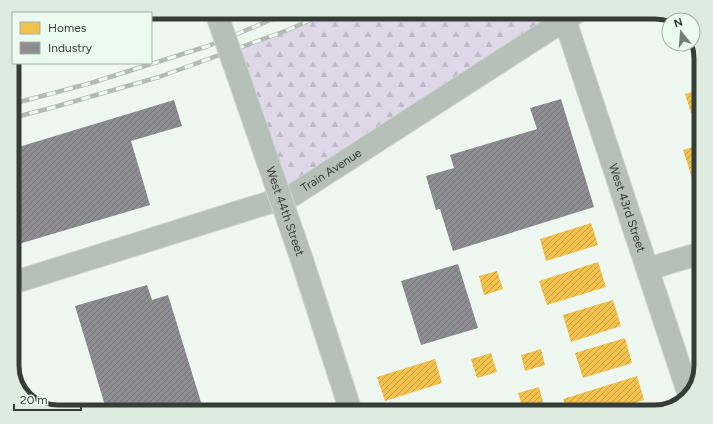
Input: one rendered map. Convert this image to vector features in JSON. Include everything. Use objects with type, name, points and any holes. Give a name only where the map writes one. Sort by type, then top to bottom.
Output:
[{"type":"street","name":"West 44th Street","points":[[218,19],[303,263],[349,405]]},
{"type":"street","name":"Train Avenue","points":[[19,281],[293,195],[566,19]]},
{"type":"street","name":"West 43rd Street","points":[[572,19],[648,269],[687,389]]},
{"type":"street","points":[[648,269],[694,255]]},
{"type":"green space","points":[[312,19],[566,19],[281,199],[229,50],[288,30]]},
{"type":"building: Homes","points":[[694,91],[694,112],[691,113],[685,94]]},
{"type":"building: Homes","points":[[694,147],[694,184],[683,150]]},
{"type":"building: Homes","points":[[591,223],[598,245],[546,261],[540,239]]},
{"type":"building: Homes","points":[[598,262],[606,287],[547,305],[539,281]]},
{"type":"building: Homes","points":[[497,271],[503,289],[484,295],[479,276]]},
{"type":"building: Homes","points":[[613,300],[621,326],[571,342],[563,315]]},
{"type":"building: Homes","points":[[625,338],[632,363],[583,378],[575,353]]},
{"type":"building: Homes","points":[[541,349],[545,365],[525,371],[521,355]]},
{"type":"building: Homes","points":[[491,353],[497,372],[477,378],[471,359]]},
{"type":"building: Homes","points":[[435,359],[442,383],[385,401],[377,377]]},
{"type":"building: Homes","points":[[637,376],[644,400],[628,405],[565,405],[563,399]]},
{"type":"building: Homes","points":[[539,387],[544,405],[522,405],[518,393]]},
{"type":"building: Industry","points":[[561,99],[594,207],[453,251],[440,209],[436,210],[426,176],[454,168],[450,155],[537,129],[530,108]]},
{"type":"building: Industry","points":[[174,100],[182,126],[131,141],[150,205],[19,244],[19,147]]},
{"type":"building: Industry","points":[[458,264],[478,328],[421,345],[401,281]]},
{"type":"building: Industry","points":[[147,285],[152,300],[168,295],[202,405],[105,405],[75,306]]},
{"type":"railway","points":[[152,64],[208,46],[273,19]]},
{"type":"railway","points":[[19,116],[159,77],[288,30],[312,19]]},
{"type":"railway","points":[[19,102],[91,83],[151,64]]}]
